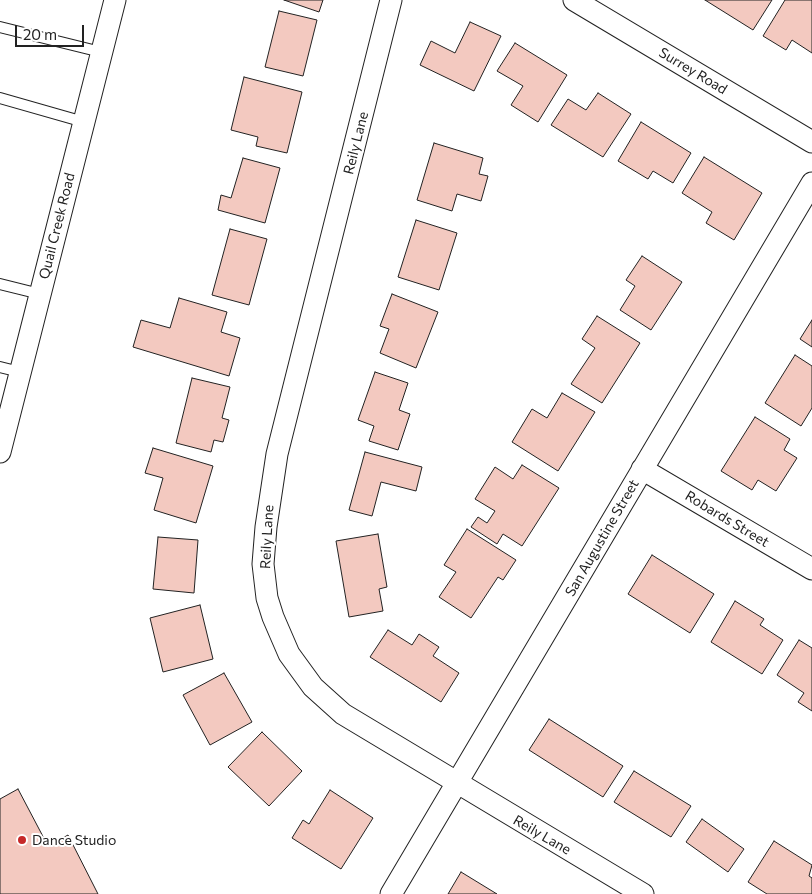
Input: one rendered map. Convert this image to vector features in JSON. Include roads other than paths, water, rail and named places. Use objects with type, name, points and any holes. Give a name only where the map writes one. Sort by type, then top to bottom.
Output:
[{"type":"street","name":"Quail Creek Road","points":[[0,452],[10,369],[40,294],[115,0]]},
{"type":"street","name":"Reily Lane","points":[[391,0],[277,454],[270,490],[263,564],[267,598],[289,654],[313,687],[343,714],[643,894]]},
{"type":"street","name":"Surrey Road","points":[[574,0],[812,142]]},
{"type":"street","name":"San Augustine Street","points":[[391,894],[812,183]]},
{"type":"street","name":"Robards Street","points":[[642,469],[812,569]]},
{"type":"lane","points":[[0,27],[101,52]]},
{"type":"lane","points":[[0,98],[84,122]]},
{"type":"lane","points":[[0,284],[40,294]]},
{"type":"place","name":"Dance Studio","points":[[22,840]]}]
